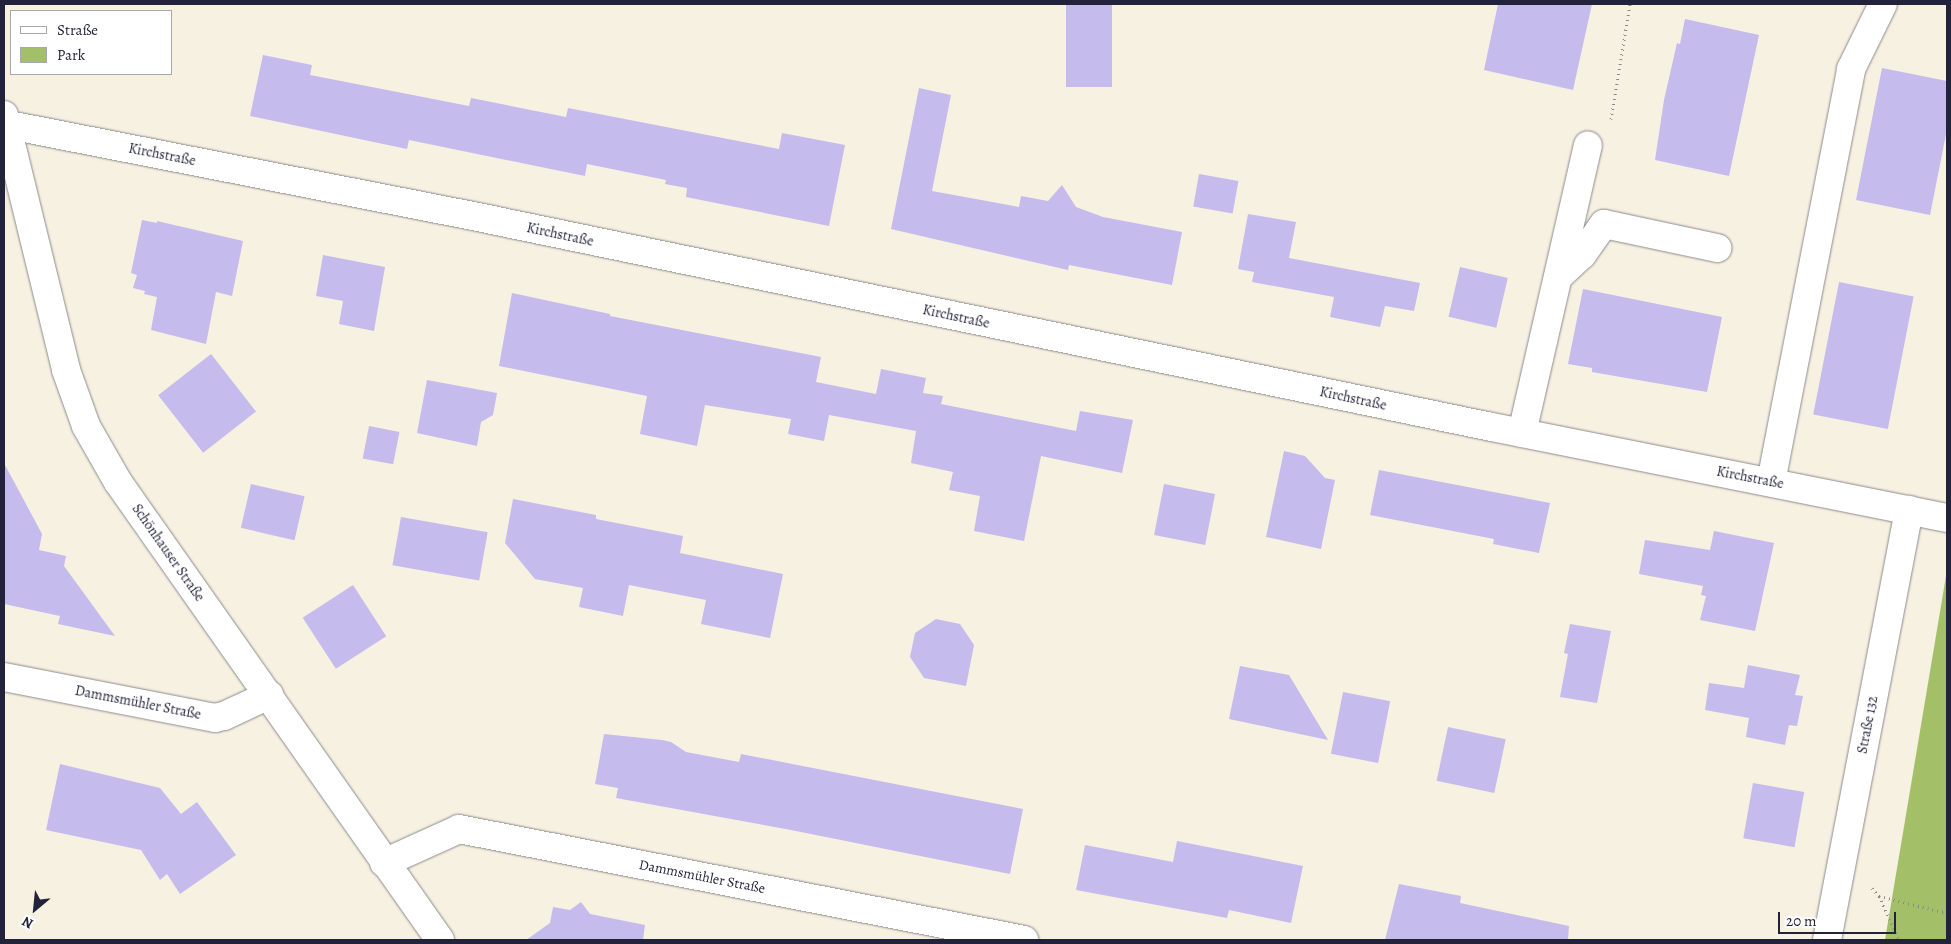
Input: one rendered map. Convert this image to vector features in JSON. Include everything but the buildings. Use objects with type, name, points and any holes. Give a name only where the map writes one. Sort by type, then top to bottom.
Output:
[{"type":"street","points":[[1771,482],[1851,69],[1883,4]]},
{"type":"street","name":"Kirchstraße","points":[[4,121],[1522,433],[1947,518]]},
{"type":"street","name":"Schönhauser Straße","points":[[4,121],[66,370],[86,426],[118,482],[269,695],[384,863],[440,940]]},
{"type":"street","points":[[1522,433],[1588,145]]},
{"type":"street","points":[[1558,277],[1582,255],[1604,224],[1717,248]]},
{"type":"street","name":"Straße 132","points":[[1827,940],[1908,510]]},
{"type":"street","name":"Dammsmühler Straße","points":[[4,676],[215,718],[224,716],[269,695]]},
{"type":"street","name":"Dammsmühler Straße","points":[[384,863],[459,829],[1024,940]]},
{"type":"path","points":[[1843,856],[1879,896],[1899,940]]},
{"type":"path","points":[[1879,896],[1947,913]]},
{"type":"green space","points":[[1947,570],[1947,940],[1885,940]]}]
